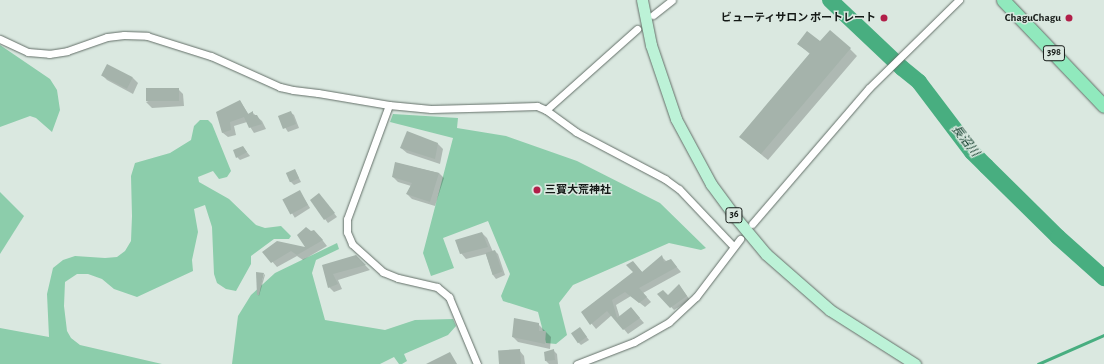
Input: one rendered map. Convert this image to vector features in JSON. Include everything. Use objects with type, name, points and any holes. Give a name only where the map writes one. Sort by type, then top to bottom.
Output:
[{"type":"highway","name":"398","points":[[1003,0],[1104,106]]},
{"type":"main road","name":"36","points":[[642,0],[651,45],[676,119],[711,184],[736,218],[766,254],[830,310],[915,364]]},
{"type":"street","points":[[653,15],[672,0]]},
{"type":"street","points":[[752,224],[864,93],[960,0]]},
{"type":"street","points":[[546,110],[637,29]]},
{"type":"street","points":[[0,39],[28,52],[49,54],[67,51],[107,37],[124,34],[147,36],[211,56],[280,86],[389,105],[431,108],[537,106],[546,110],[576,132],[666,179],[675,186],[733,246]]},
{"type":"street","points":[[389,105],[347,219],[347,232],[352,244],[383,272],[398,278],[437,287],[449,297],[476,364]]},
{"type":"street","points":[[577,364],[634,342],[669,322],[704,288],[733,246],[740,239]]},
{"type":"green space","points":[[0,45],[50,79],[57,90],[60,110],[52,132],[36,118],[30,116],[0,127]]},
{"type":"green space","points":[[393,114],[458,118],[457,128],[506,136],[577,161],[660,203],[706,248],[701,250],[669,243],[573,285],[559,303],[567,335],[556,344],[546,343],[538,312],[503,301],[501,296],[510,274],[488,221],[443,238],[454,268],[431,276],[423,253],[453,138],[390,122]]},
{"type":"green space","points":[[200,120],[208,120],[212,124],[231,171],[227,177],[219,179],[213,171],[198,177],[199,182],[229,199],[256,225],[265,228],[281,226],[291,236],[289,239],[274,239],[251,256],[251,264],[236,291],[226,289],[217,283],[214,274],[212,227],[205,205],[194,209],[198,232],[192,260],[193,271],[137,297],[114,289],[102,279],[88,274],[77,274],[65,282],[64,306],[67,331],[71,338],[80,345],[162,364],[0,364],[0,328],[49,337],[47,294],[53,268],[63,260],[75,256],[105,258],[117,257],[125,251],[131,241],[131,176],[135,163],[170,153],[191,140],[194,126]]},
{"type":"green space","points":[[0,192],[24,216],[0,254]]},
{"type":"green space","points":[[337,243],[339,249],[316,260],[312,273],[325,320],[385,330],[415,320],[453,319],[456,326],[448,335],[404,354],[407,361],[402,364],[399,364],[394,357],[380,364],[232,364],[238,316],[251,295],[275,273]]},
{"type":"building","points":[[830,30],[851,48],[761,154],[739,137],[810,53],[797,44],[807,31],[820,41]]},
{"type":"building","points":[[107,64],[133,77],[127,89],[101,76]]},
{"type":"building","points":[[146,88],[179,88],[179,101],[146,101]]},
{"type":"building","points":[[240,100],[248,114],[253,111],[253,115],[257,115],[262,124],[249,128],[244,117],[230,122],[231,130],[222,133],[216,112]]},
{"type":"building","points":[[291,111],[296,124],[283,129],[278,116]]},
{"type":"building","points":[[407,131],[438,143],[435,159],[400,148]]},
{"type":"building","points":[[243,146],[247,152],[236,158],[233,150]]},
{"type":"building","points":[[395,162],[439,173],[430,202],[406,194],[412,183],[392,177]]},
{"type":"building","points":[[295,169],[299,178],[290,182],[286,173]]},
{"type":"building","points":[[300,190],[308,205],[290,214],[282,199]]},
{"type":"building","points":[[319,193],[335,213],[324,220],[310,200]]},
{"type":"building","points":[[306,227],[311,231],[314,230],[323,240],[297,255],[291,251],[271,263],[262,252],[277,241],[305,247],[297,235]]},
{"type":"building","points":[[482,232],[488,247],[460,254],[455,240]]},
{"type":"building","points":[[495,250],[502,272],[493,275],[485,253]]},
{"type":"building","points":[[356,255],[366,265],[333,274],[338,284],[328,288],[322,265]]},
{"type":"building","points":[[662,255],[664,262],[671,259],[677,267],[639,288],[647,297],[639,303],[625,292],[612,300],[617,318],[631,307],[640,318],[623,330],[607,311],[590,325],[581,312],[633,272],[626,265],[633,261],[642,272]]},
{"type":"building","points":[[256,272],[264,273],[259,295],[257,295]]},
{"type":"building","points":[[679,284],[687,296],[670,308],[657,294],[663,290],[668,295]]},
{"type":"building","points":[[514,318],[539,323],[539,331],[546,331],[545,344],[512,337]]},
{"type":"building","points":[[580,327],[587,337],[578,343],[571,333]]},
{"type":"building","points":[[520,349],[521,364],[499,364],[498,351]]},
{"type":"building","points":[[554,349],[555,360],[545,361],[544,352]]},
{"type":"building","points":[[450,352],[457,364],[426,364]]},
{"type":"waterway","name":"長沼川","points":[[830,0],[902,68],[919,82],[972,152],[1058,237],[1104,278]]},
{"type":"waterway","points":[[1038,364],[1104,335]]},
{"type":"place","name":"ビューティサロン ポートレート","points":[[884,18]]},
{"type":"place","name":"ChaguChagu","points":[[1069,18]]},
{"type":"place","name":"三寳大荒神社","points":[[537,190]]}]
